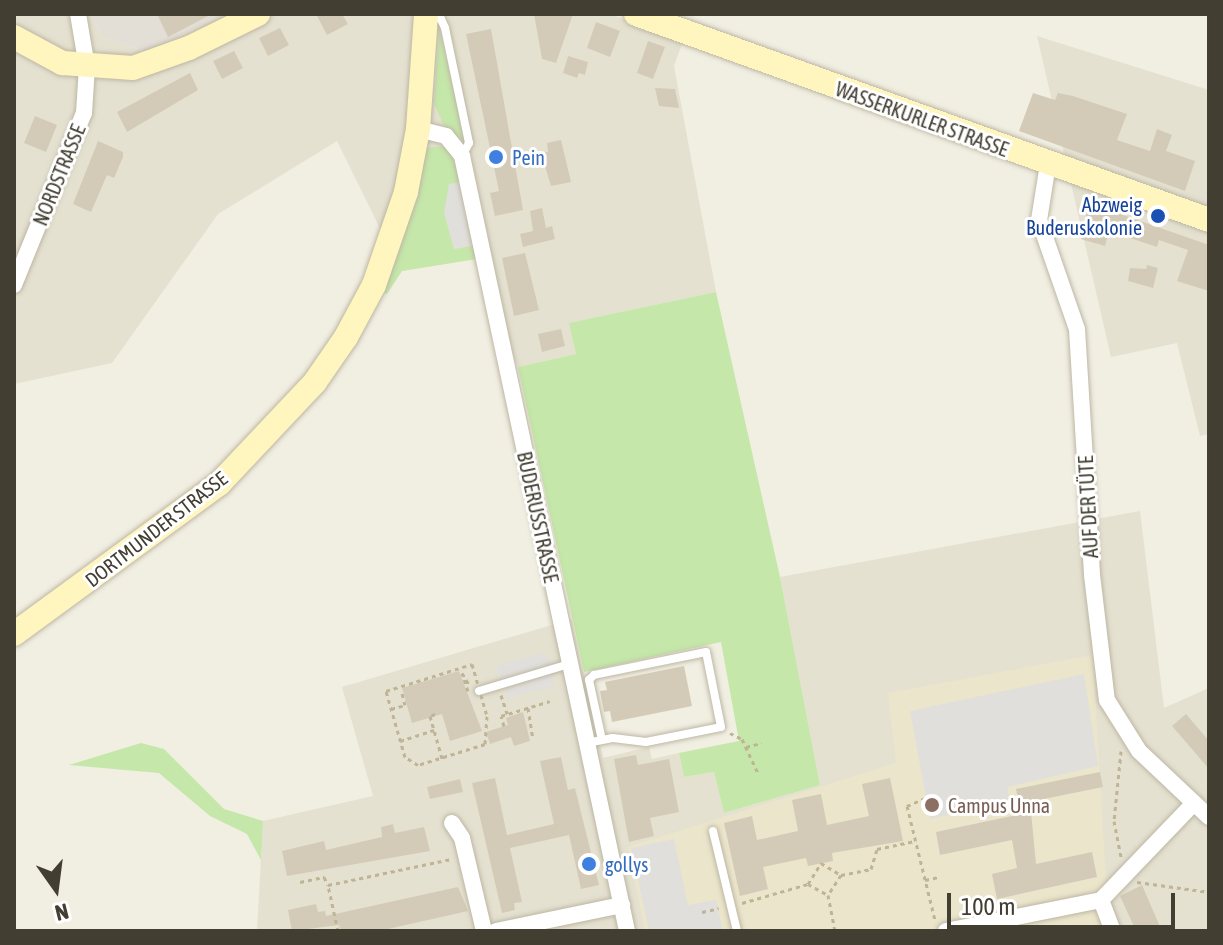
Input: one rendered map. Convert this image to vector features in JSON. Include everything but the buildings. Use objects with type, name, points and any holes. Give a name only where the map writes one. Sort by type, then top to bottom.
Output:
[{"type":"main road","points":[[14,37],[62,63],[116,70],[159,62],[258,14]]},
{"type":"main road","name":"DORTMUNDER STRASSE","points":[[14,634],[219,484],[315,382],[374,285],[406,192],[418,129],[426,14]]},
{"type":"main road","name":"WASSERKURLER STRASSE","points":[[636,14],[1209,220]]},
{"type":"street","name":"NORDSTRASSE","points":[[14,285],[84,113],[87,67],[78,14]]},
{"type":"street","points":[[418,129],[446,136],[462,156]]},
{"type":"street","name":"BUDERUSSTRASSE","points":[[462,156],[569,664],[594,741],[627,931]]},
{"type":"street","name":"AUF DER TÜTE","points":[[1048,164],[1039,220],[1077,329],[1100,657],[1107,700],[1125,732],[1209,817]]},
{"type":"street","points":[[946,931],[1101,900],[1194,803]]},
{"type":"street","points":[[452,823],[466,856],[484,931]]},
{"type":"street","points":[[1101,900],[1113,931]]},
{"type":"street","points":[[496,931],[622,905]]},
{"type":"lane","points":[[426,14],[441,19],[445,28],[469,143],[462,156]]},
{"type":"lane","points":[[706,652],[721,727],[646,742],[594,741],[589,680],[594,675],[706,652]]},
{"type":"lane","points":[[479,691],[569,664]]},
{"type":"lane","points":[[713,831],[737,931]]},
{"type":"path","points":[[472,664],[479,691],[487,716],[485,744],[418,765],[405,757],[386,691],[472,664]]},
{"type":"path","points":[[468,692],[462,673],[471,688],[474,672]]},
{"type":"path","points":[[499,685],[507,714]]},
{"type":"path","points":[[391,709],[405,705],[402,693]]},
{"type":"path","points":[[504,726],[501,716],[550,701]]},
{"type":"path","points":[[528,708],[533,739]]},
{"type":"path","points":[[435,714],[430,716],[442,758]]},
{"type":"path","points":[[721,727],[746,747],[758,773]]},
{"type":"path","points":[[400,741],[434,730]]},
{"type":"path","points":[[1125,732],[1114,821],[1125,876],[1209,892]]},
{"type":"path","points":[[746,747],[761,743]]},
{"type":"path","points":[[925,798],[907,806],[938,931]]},
{"type":"path","points":[[702,912],[808,884],[821,863],[841,875],[871,869],[869,861],[877,849],[916,841]]},
{"type":"path","points":[[328,885],[466,856]]},
{"type":"path","points":[[835,931],[828,895],[841,875]]},
{"type":"path","points":[[300,882],[324,877],[338,931]]},
{"type":"path","points":[[925,880],[939,877]]},
{"type":"path","points":[[808,884],[828,895]]},
{"type":"shaded area","points":[[14,14],[90,14],[102,36],[149,53],[220,14],[610,14],[683,41],[674,66],[716,292],[570,323],[576,354],[518,367],[476,259],[401,271],[337,141],[218,214],[112,363],[14,384]]},
{"type":"shaded area","points":[[90,14],[220,14],[149,53],[102,36]]},
{"type":"shaded area","points":[[1037,36],[1209,90],[1209,434],[1200,436],[1177,343],[1111,357]]},
{"type":"shaded area","points":[[460,182],[473,246],[454,249],[444,213],[449,184]]},
{"type":"shaded area","points":[[1140,511],[1164,708],[1209,688],[1209,931],[257,931],[263,821],[373,796],[342,687],[572,619],[603,758],[649,747],[652,759],[679,753],[684,777],[714,772],[724,813],[820,785],[780,577]]},
{"type":"shaded area","points":[[541,653],[554,663],[552,687],[505,698],[509,688],[496,669],[499,665]]},
{"type":"shaded area","name":"Campus Unna","points":[[1093,655],[1107,899],[1117,931],[645,931],[628,847],[896,763],[888,693]]},
{"type":"shaded area","points":[[1084,674],[1098,766],[1007,787],[1010,801],[930,819],[910,711]]},
{"type":"shaded area","points":[[674,839],[688,905],[716,900],[723,931],[649,931],[631,848]]},
{"type":"green space","points":[[439,29],[464,135],[462,140],[443,124],[434,104]]},
{"type":"green space","points":[[444,146],[455,160],[476,259],[402,271],[387,294],[381,292],[405,233],[427,148]]},
{"type":"green space","points":[[716,292],[780,577],[820,785],[724,813],[714,772],[684,777],[679,753],[739,741],[721,642],[584,672],[518,367],[576,354],[569,323]]},
{"type":"green space","points":[[141,743],[164,749],[224,809],[263,821],[261,860],[247,834],[210,816],[159,773],[69,765]]},
{"type":"place","name":"Pein","points":[[496,157]]},
{"type":"place","name":"Abzweig Buderuskolonie","points":[[1158,216]]},
{"type":"place","name":"Campus Unna","points":[[932,805]]},
{"type":"place","name":"gollys","points":[[589,864]]}]
